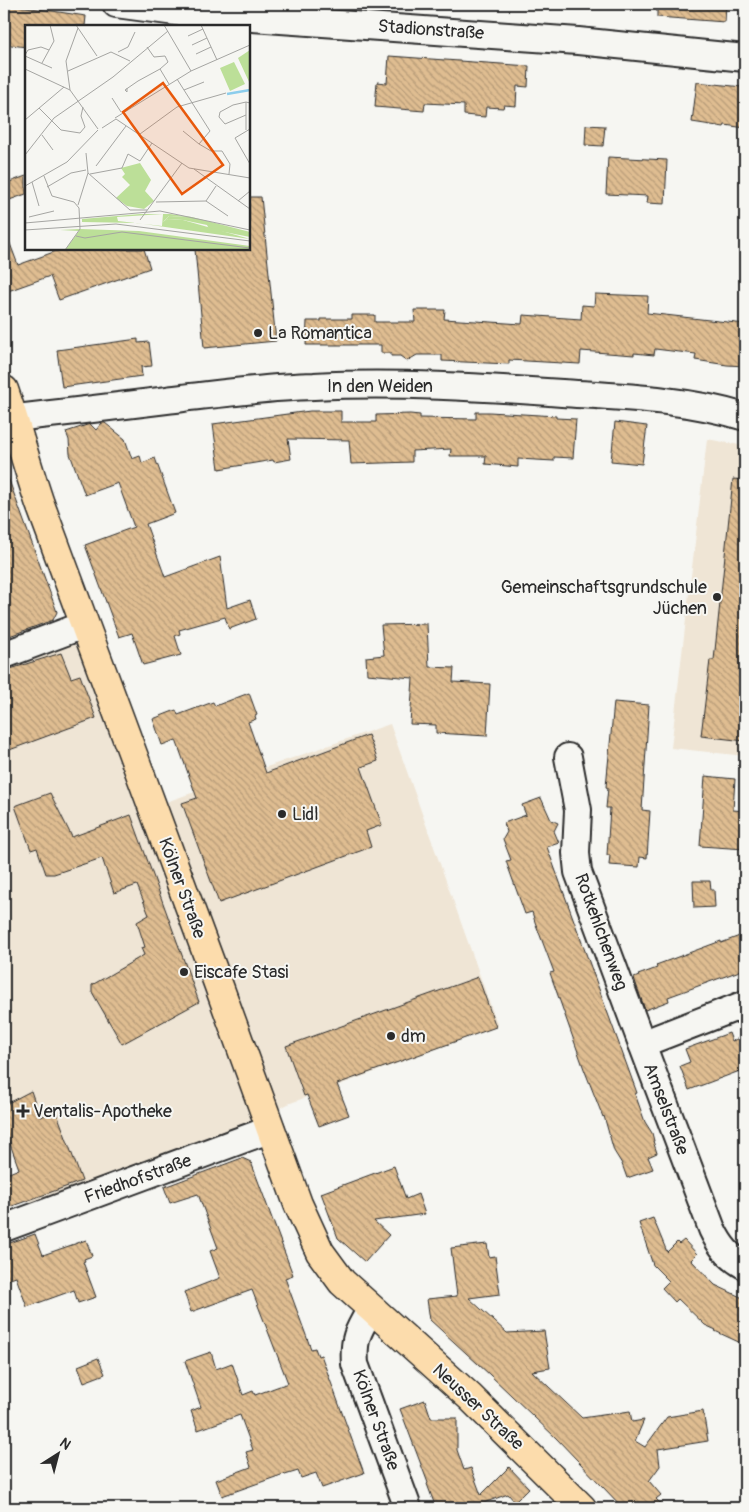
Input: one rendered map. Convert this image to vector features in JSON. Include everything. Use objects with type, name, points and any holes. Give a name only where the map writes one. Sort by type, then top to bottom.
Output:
[{"type":"main road","name":"Kölner Straße","points":[[4,390],[37,496],[298,1204],[320,1252],[339,1278],[371,1309]]},
{"type":"main road","name":"Neusser Straße","points":[[371,1309],[470,1397],[582,1508]]},
{"type":"street","name":"Stadionstraße","points":[[116,4],[191,13],[578,41],[745,58]]},
{"type":"street","name":"In den Weiden","points":[[14,418],[270,388],[372,385],[494,388],[636,398],[705,408],[745,417]]},
{"type":"street","points":[[4,655],[84,625]]},
{"type":"street","name":"Rotkehlchenweg","points":[[568,757],[578,810],[576,853],[578,872],[642,1044]]},
{"type":"street","name":"Amselstraße","points":[[745,1004],[642,1044],[712,1230],[726,1253],[745,1266]]},
{"type":"street","name":"Friedhofstraße","points":[[4,1228],[271,1129]]},
{"type":"street","name":"Kölner Straße","points":[[371,1309],[357,1333],[354,1349],[355,1364],[408,1508]]},
{"type":"shaded area","name":"Gemeinschaftsgrundschule Jüchen","points":[[707,439],[745,446],[745,756],[671,748]]},
{"type":"shaded area","points":[[82,637],[146,809],[390,724],[498,1026],[288,1104],[245,1127],[31,1205],[4,1127],[4,666]]},
{"type":"building","points":[[4,4],[86,16],[85,25],[25,25],[25,47],[4,44]]},
{"type":"building","points":[[657,4],[726,4],[725,22],[657,17]]},
{"type":"building","points":[[389,56],[529,66],[528,87],[517,86],[516,106],[504,105],[503,108],[486,107],[485,117],[464,115],[464,105],[425,103],[424,111],[375,107],[377,82],[387,83]]},
{"type":"building","points":[[697,82],[742,87],[741,97],[745,98],[745,128],[692,122]]},
{"type":"building","points":[[586,125],[605,126],[603,146],[585,145]]},
{"type":"building","points":[[608,157],[667,160],[665,204],[647,203],[648,196],[606,194]]},
{"type":"building","points":[[25,176],[25,194],[4,202],[4,184]]},
{"type":"building","points":[[250,197],[261,197],[276,341],[204,348],[195,250],[250,250]]},
{"type":"building","points":[[4,233],[6,233],[18,265],[59,250],[144,250],[150,268],[59,300],[50,276],[8,291],[4,280]]},
{"type":"building","points":[[595,294],[648,296],[647,313],[745,324],[745,366],[695,360],[696,354],[655,349],[654,355],[581,351],[580,364],[509,360],[509,364],[442,361],[442,355],[417,355],[407,361],[400,356],[391,356],[391,353],[381,353],[381,345],[306,345],[307,321],[352,319],[352,315],[375,315],[375,322],[415,322],[414,310],[445,310],[444,319],[522,324],[523,315],[581,319],[582,305],[594,306]]},
{"type":"building","points":[[138,339],[138,343],[149,342],[152,366],[141,367],[142,376],[62,387],[57,350]]},
{"type":"building","points":[[310,411],[341,411],[341,422],[376,422],[376,415],[410,414],[420,415],[420,418],[476,419],[476,412],[556,416],[556,418],[576,419],[573,458],[554,457],[554,461],[518,459],[518,467],[485,464],[486,456],[450,456],[451,449],[412,451],[412,462],[351,464],[349,440],[288,439],[291,459],[219,469],[213,424]]},
{"type":"building","points":[[615,422],[647,426],[642,464],[611,461]]},
{"type":"building","points":[[102,423],[105,423],[125,439],[132,459],[140,456],[142,463],[155,458],[175,513],[146,524],[165,577],[220,557],[227,608],[250,600],[256,619],[229,629],[225,617],[179,630],[180,634],[175,636],[181,655],[143,665],[132,633],[119,637],[85,545],[134,527],[118,483],[85,495],[70,454],[69,440],[66,432],[90,424],[96,430]]},
{"type":"building","points":[[4,472],[6,472],[57,612],[53,620],[4,638]]},
{"type":"building","points":[[733,479],[745,480],[745,741],[701,736],[710,660],[714,660]]},
{"type":"building","points":[[427,624],[429,667],[454,668],[453,682],[490,684],[487,736],[436,733],[436,725],[410,724],[413,678],[367,674],[366,657],[384,655],[381,625]]},
{"type":"building","points":[[61,653],[71,678],[80,675],[96,718],[4,752],[4,671]]},
{"type":"building","name":"Lidl","points":[[249,693],[257,715],[255,716],[256,719],[248,722],[266,773],[368,735],[378,761],[361,767],[382,825],[366,831],[371,847],[219,903],[182,803],[197,798],[176,740],[162,745],[153,719],[176,710],[178,715],[213,702],[215,706]]},
{"type":"building","points":[[614,702],[649,705],[642,810],[650,811],[647,858],[640,857],[639,867],[609,865],[610,855],[607,855],[610,808],[606,808],[608,788],[606,787]]},
{"type":"building","points":[[705,776],[735,779],[733,810],[745,811],[745,849],[700,846]]},
{"type":"building","points":[[50,793],[72,837],[131,815],[199,1002],[122,1044],[92,992],[92,985],[144,955],[141,948],[145,947],[137,922],[149,915],[137,885],[114,893],[102,858],[54,874],[46,874],[37,848],[31,850],[15,806]]},
{"type":"building","points":[[541,798],[551,820],[558,823],[554,831],[559,843],[547,847],[637,1093],[635,1094],[645,1122],[652,1133],[657,1153],[648,1157],[653,1169],[627,1178],[622,1164],[614,1151],[604,1116],[584,1069],[550,973],[554,972],[532,912],[525,914],[506,861],[511,860],[503,839],[507,832],[504,823],[526,815],[522,805]]},
{"type":"building","points":[[693,881],[710,881],[711,890],[714,890],[715,907],[694,908]]},
{"type":"building","points":[[745,934],[745,969],[668,997],[669,1001],[645,1010],[634,978],[657,968],[656,965]]},
{"type":"building","name":"dm","points":[[478,977],[496,1027],[337,1084],[349,1115],[319,1126],[307,1095],[304,1096],[286,1046]]},
{"type":"building","points":[[729,1033],[732,1041],[745,1036],[745,1069],[689,1090],[680,1066],[690,1062],[685,1049]]},
{"type":"building","points":[[31,1091],[40,1117],[56,1111],[82,1181],[4,1209],[4,1175],[19,1169],[4,1127],[4,1105]]},
{"type":"building","points":[[242,1158],[251,1162],[293,1275],[285,1278],[311,1349],[315,1348],[318,1356],[321,1355],[364,1473],[322,1488],[316,1473],[301,1478],[298,1471],[284,1474],[222,1496],[216,1480],[251,1467],[246,1452],[253,1450],[240,1415],[198,1430],[191,1411],[201,1407],[185,1361],[211,1352],[216,1369],[232,1363],[243,1395],[253,1391],[255,1395],[288,1383],[252,1290],[191,1312],[184,1292],[220,1278],[210,1251],[218,1248],[198,1194],[170,1203],[164,1187]]},
{"type":"building","points":[[394,1166],[406,1199],[418,1194],[425,1214],[374,1221],[389,1235],[365,1262],[338,1238],[321,1193]]},
{"type":"building","points":[[653,1218],[667,1252],[677,1242],[679,1244],[684,1240],[697,1254],[691,1260],[715,1285],[745,1299],[745,1345],[705,1325],[678,1299],[675,1302],[662,1288],[669,1281],[653,1265],[639,1223]]},
{"type":"building","points":[[35,1234],[43,1255],[86,1240],[92,1256],[84,1259],[85,1261],[83,1262],[96,1297],[78,1303],[74,1290],[27,1307],[16,1277],[4,1281],[4,1245]]},
{"type":"building","points":[[487,1244],[489,1257],[495,1256],[500,1294],[469,1298],[507,1333],[544,1331],[550,1368],[532,1371],[582,1418],[630,1411],[632,1422],[644,1420],[635,1441],[645,1447],[667,1417],[703,1411],[708,1441],[658,1449],[660,1466],[649,1481],[661,1495],[656,1499],[665,1508],[623,1508],[556,1438],[430,1320],[427,1299],[457,1296],[451,1248]]},
{"type":"building","points":[[98,1358],[105,1374],[84,1382],[78,1366]]},
{"type":"building","points":[[425,1400],[431,1418],[457,1418],[457,1450],[464,1470],[471,1468],[481,1495],[509,1467],[529,1488],[515,1502],[508,1494],[470,1508],[436,1508],[400,1409]]},
{"type":"place","name":"La Romantica","points":[[258,333]]},
{"type":"place","name":"Gemeinschaftsgrundschule Jüchen","points":[[717,597]]},
{"type":"place","name":"Lidl","points":[[282,814]]},
{"type":"place","name":"Eiscafe Stasi","points":[[184,972]]},
{"type":"place","name":"dm","points":[[391,1036]]},
{"type":"place","name":"Ventalis-Apotheke","points":[[23,1111]]}]
